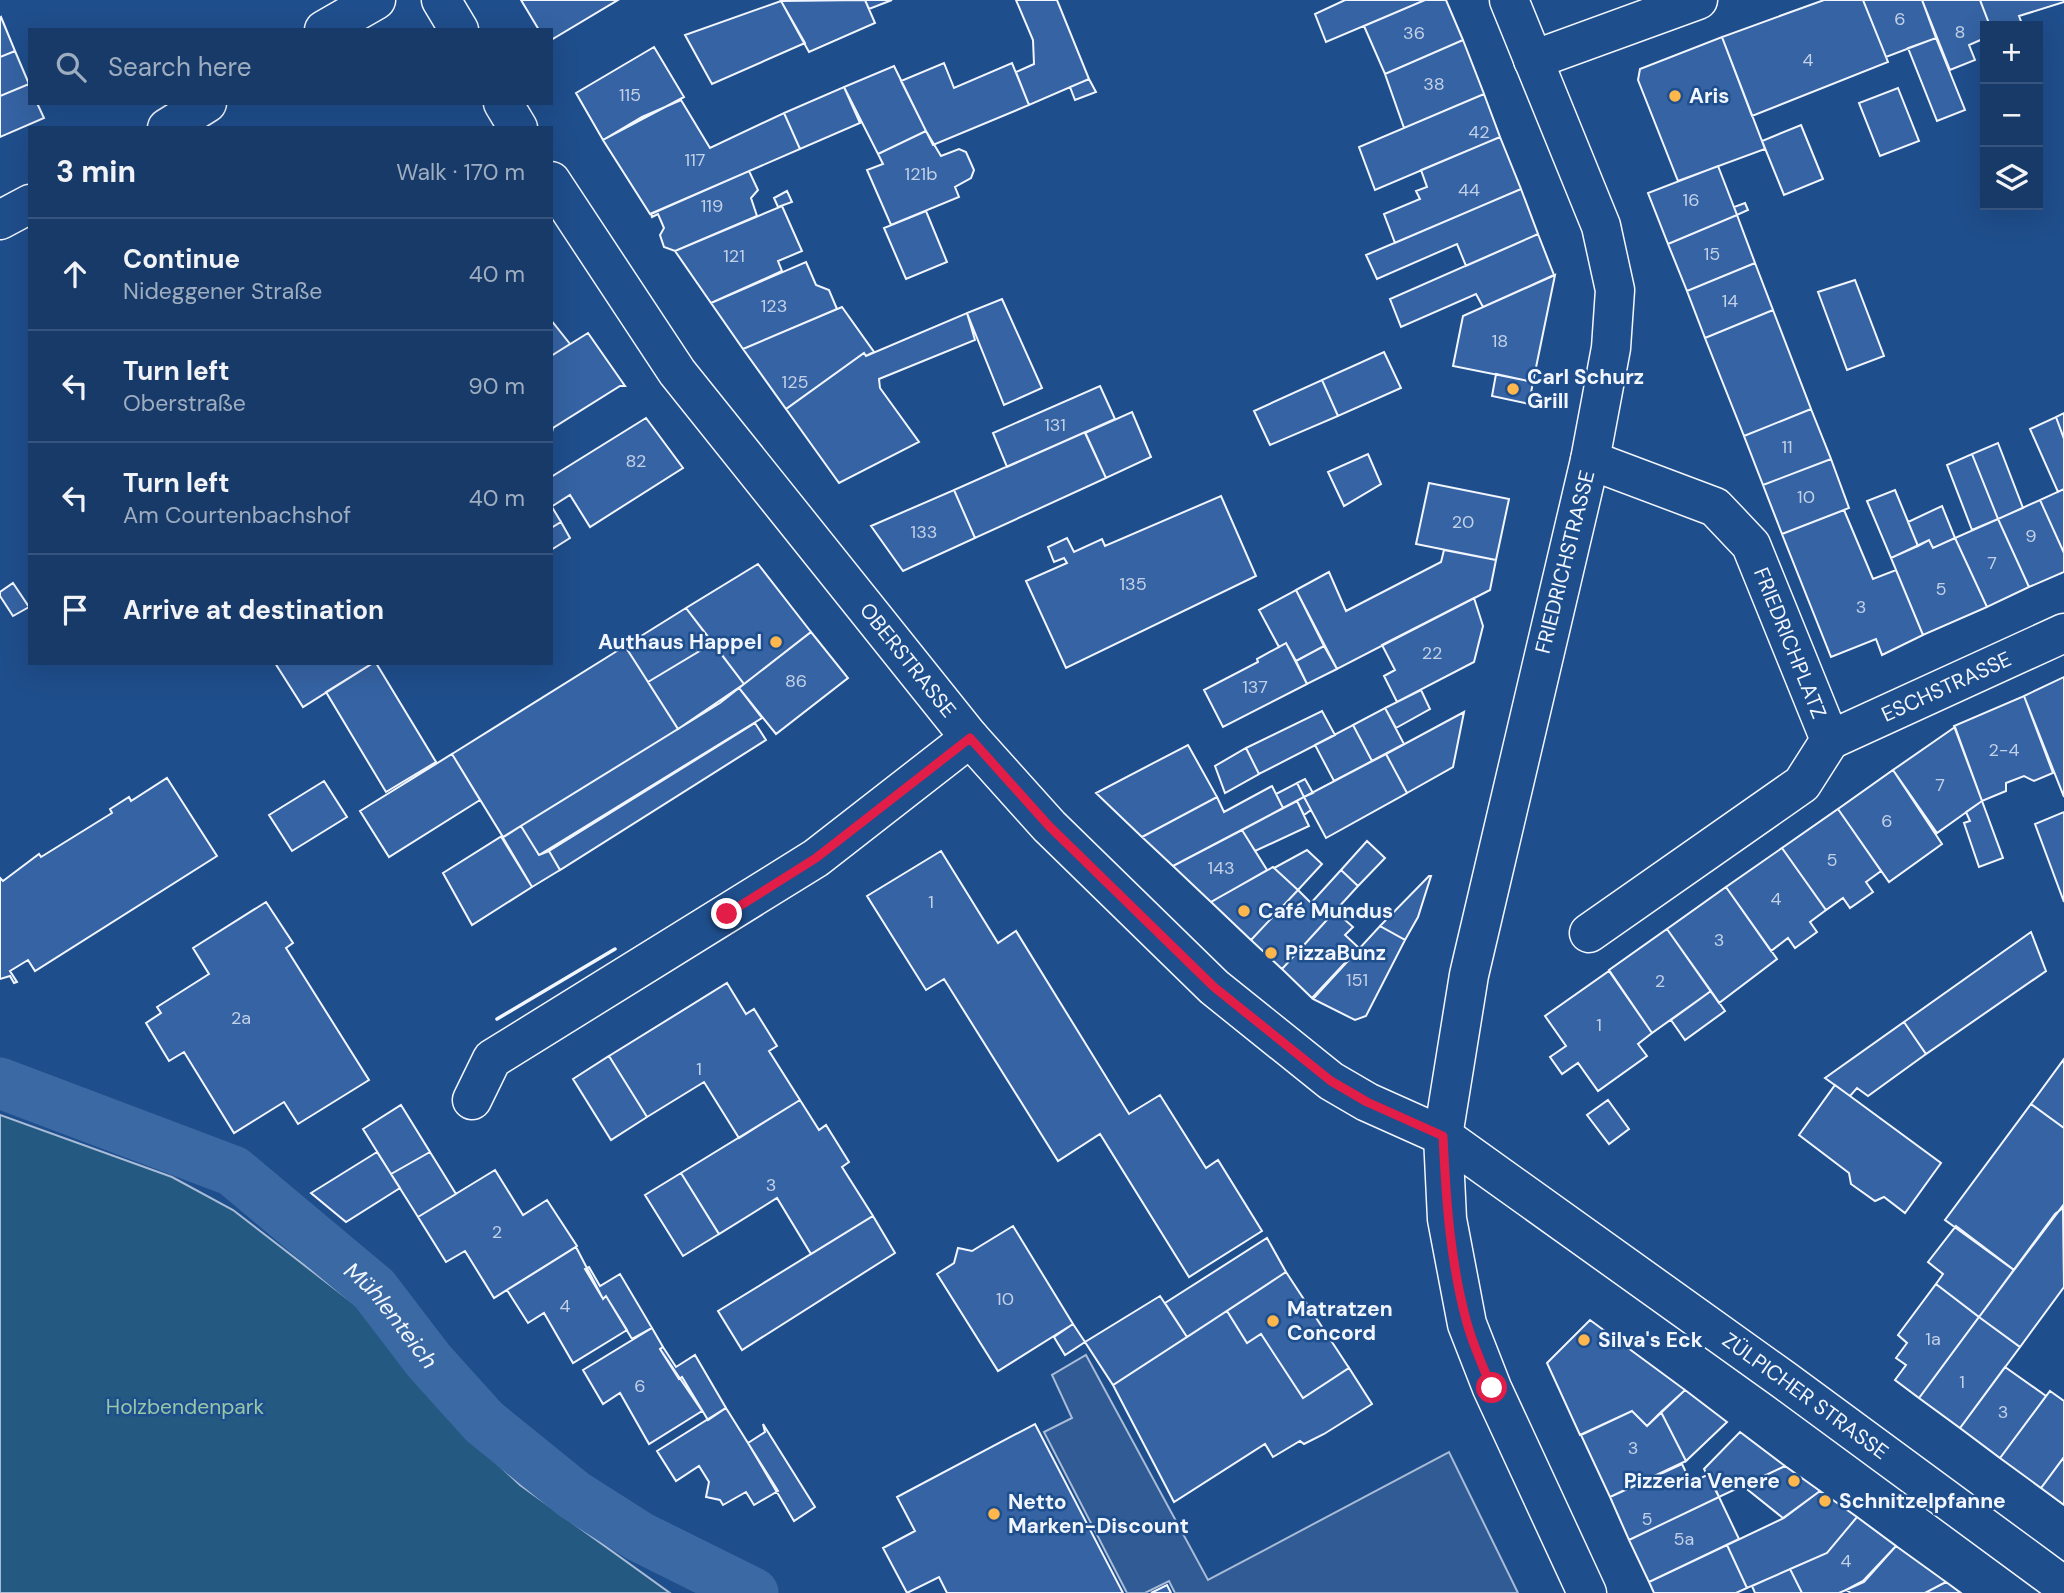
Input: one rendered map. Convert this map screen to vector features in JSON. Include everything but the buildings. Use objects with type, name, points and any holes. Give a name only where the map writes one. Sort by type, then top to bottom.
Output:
[{"type":"main road","points":[[327,28],[376,0]]},
{"type":"main road","points":[[441,0],[458,28]]},
{"type":"main road","name":"FRIEDRICHSTRASSE","points":[[1509,0],[1601,226],[1615,290],[1611,348],[1590,460],[1469,975],[1443,1136],[1447,1219],[1467,1324],[1492,1388],[1587,1593]]},
{"type":"main road","points":[[1533,60],[1698,0]]},
{"type":"main road","points":[[170,126],[203,105]]},
{"type":"main road","points":[[504,105],[517,126]]},
{"type":"main road","name":"OBERSTRASSE","points":[[553,184],[677,372],[970,738],[1049,826],[1214,987],[1331,1081],[1367,1102],[1443,1136]]},
{"type":"main road","points":[[0,220],[28,205]]},
{"type":"main road","name":"FRIEDRICHPLATZ","points":[[1589,933],[1802,784],[1830,740],[1751,545],[1715,507],[1590,460]]},
{"type":"main road","name":"ESCHSTRASSE","points":[[1830,740],[2064,632]]},
{"type":"main road","points":[[472,1100],[492,1059],[816,858],[970,738]]},
{"type":"main road","name":"ZÜLPICHER STRASSE","points":[[1443,1136],[1802,1393],[2064,1586]]},
{"type":"green space","name":"Holzbendenpark","points":[[0,1115],[172,1177],[233,1210],[379,1323],[416,1363],[446,1415],[520,1485],[670,1593],[0,1593]]},
{"type":"shaded area","points":[[1086,1355],[1208,1580],[1449,1452],[1518,1593],[1175,1593],[1169,1581],[1145,1593],[1127,1593],[1044,1432],[1072,1418],[1052,1375]]},
{"type":"waterway","name":"Mühlenteich","points":[[0,1083],[233,1171],[374,1289],[429,1361],[484,1422],[574,1495],[640,1537],[753,1593]]},
{"type":"wall","points":[[497,1019],[615,949]]},
{"type":"place","name":"Aris","points":[[1675,96]]},
{"type":"place","name":"Carl Schurz Grill","points":[[1513,389]]},
{"type":"place","name":"Authaus Happel","points":[[776,642]]},
{"type":"place","name":"Café Mundus","points":[[1244,911]]},
{"type":"place","name":"PizzaBunz","points":[[1271,953]]},
{"type":"place","name":"Matratzen Concord","points":[[1273,1321]]},
{"type":"place","name":"Silva's Eck","points":[[1584,1340]]},
{"type":"place","name":"Pizzeria Venere","points":[[1794,1481]]},
{"type":"place","name":"Schnitzelpfanne","points":[[1825,1501]]},
{"type":"place","name":"Netto Marken-Discount","points":[[994,1514]]},
{"type":"route","points":[[727,914],[816,858],[970,738],[1067,845],[1128,901],[1214,987],[1331,1081],[1367,1102],[1443,1136],[1447,1219],[1459,1288],[1467,1324],[1492,1388]]}]
